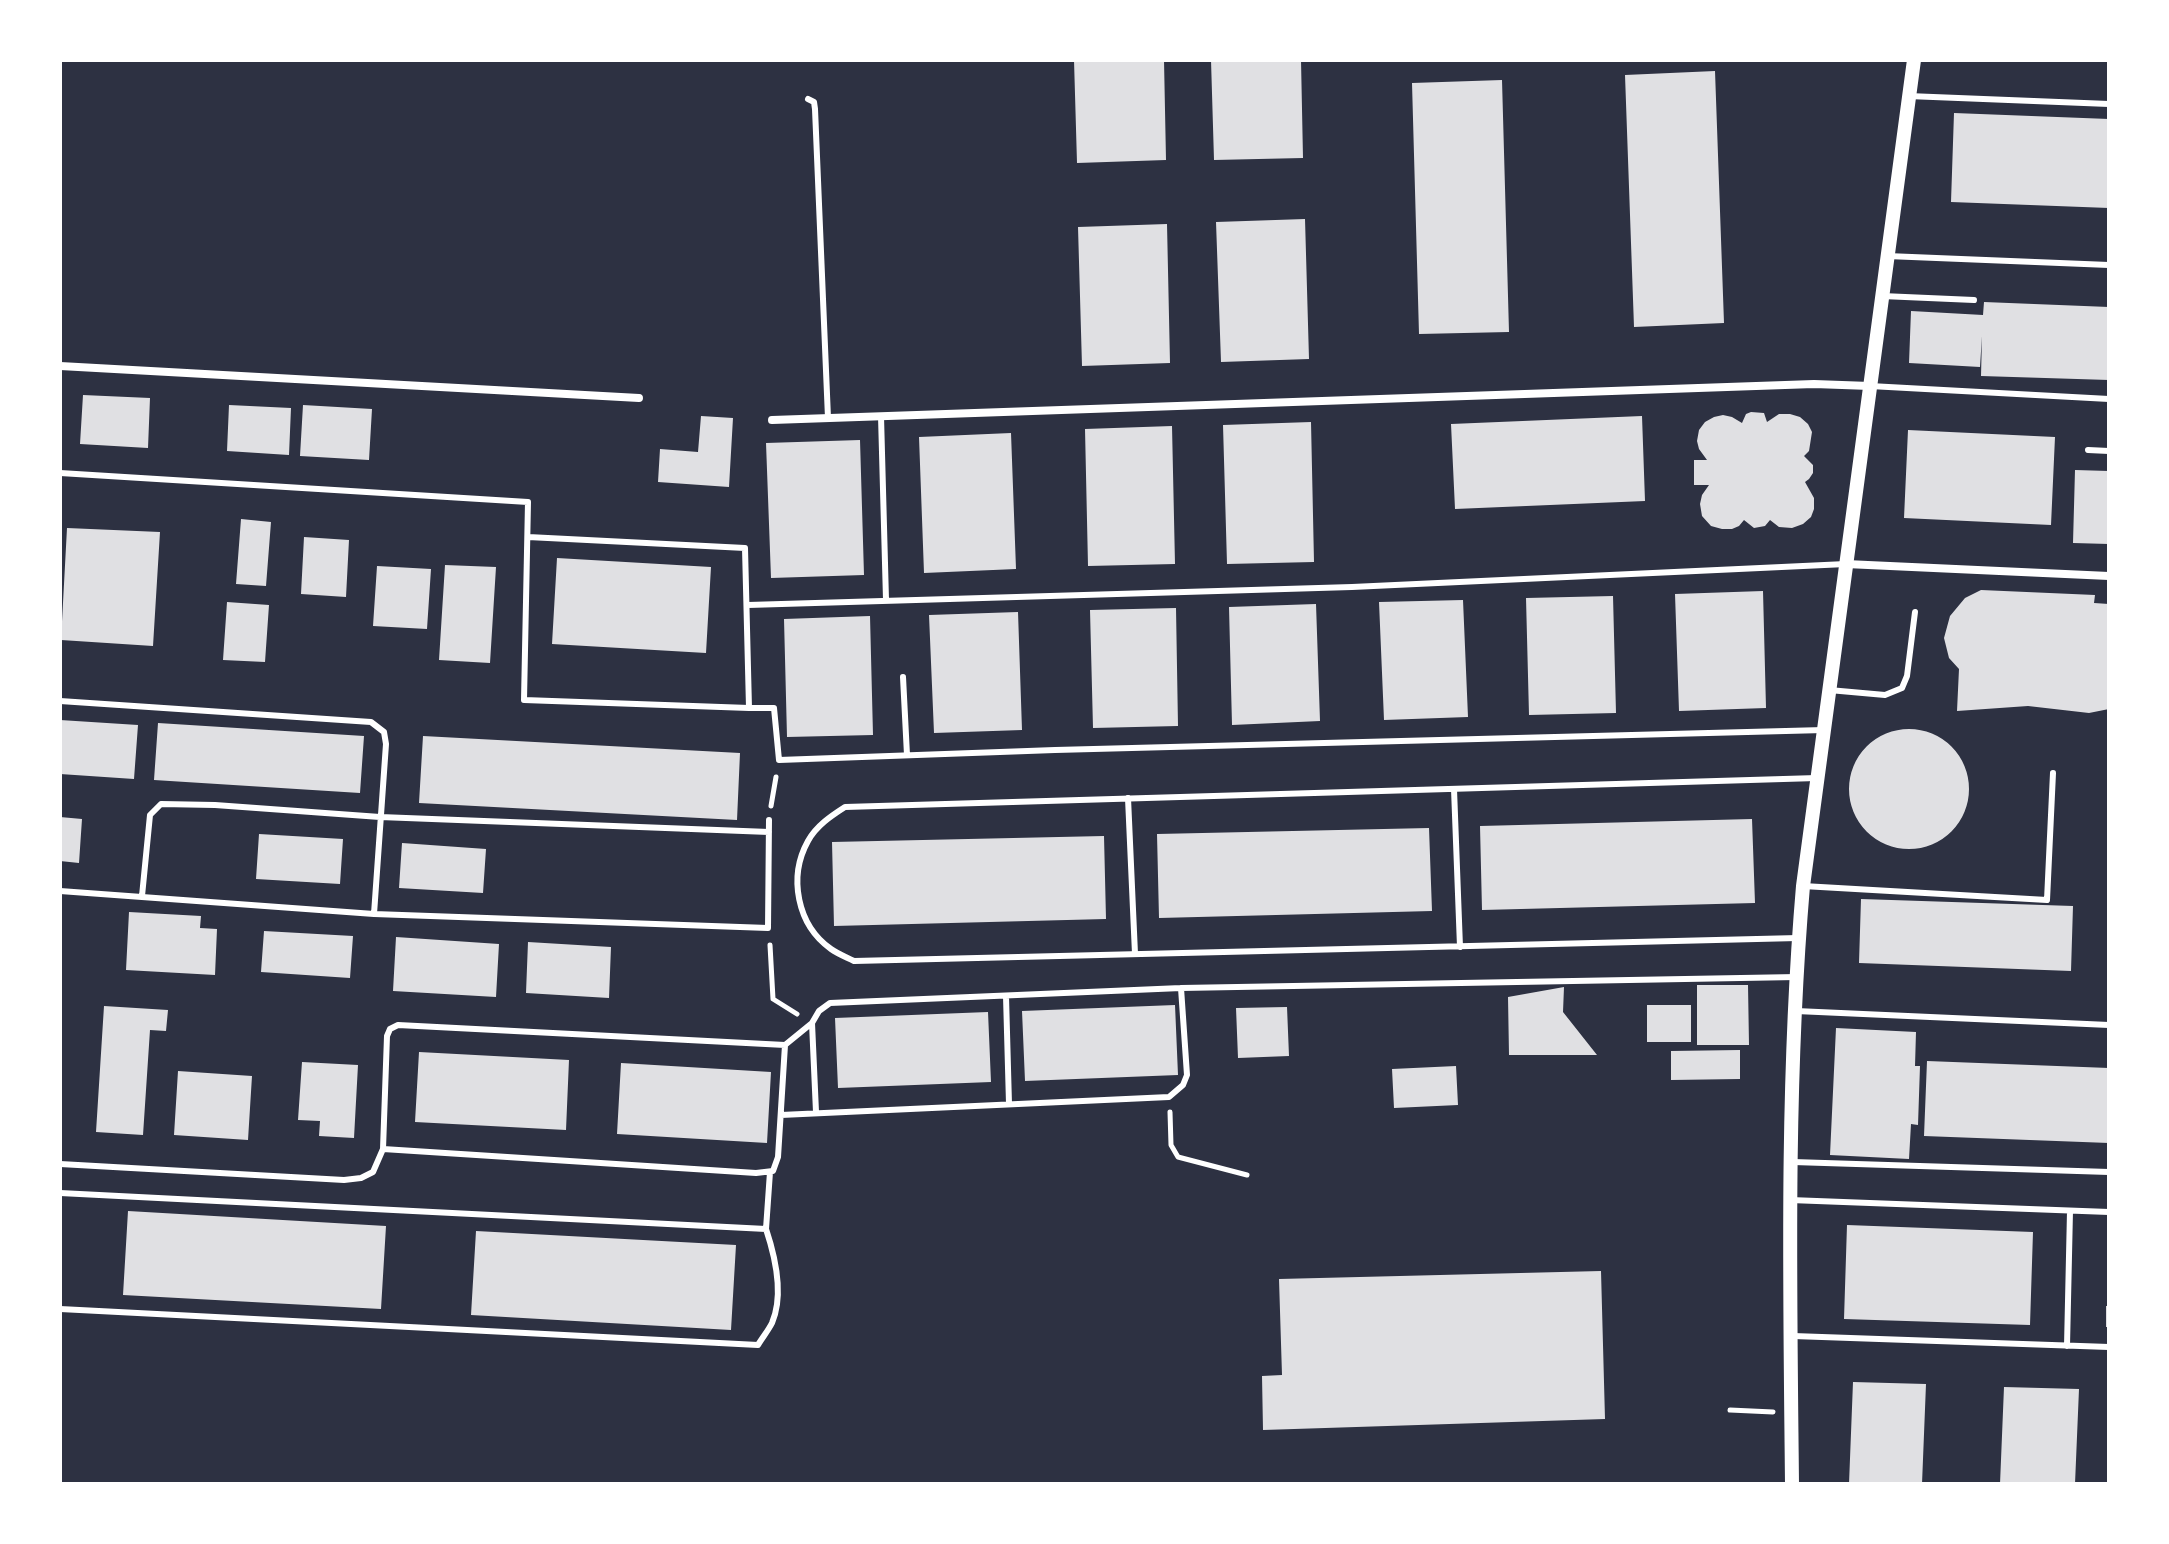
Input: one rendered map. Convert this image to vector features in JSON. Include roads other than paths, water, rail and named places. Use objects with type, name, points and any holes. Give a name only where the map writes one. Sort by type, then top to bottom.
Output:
[{"type":"street","points":[[1792,1484],[1790,1162],[1798,938],[1914,60]]},
{"type":"street","points":[[60,366],[639,398]]},
{"type":"street","points":[[772,420],[1814,384],[1870,386]]},
{"type":"street","points":[[1846,564],[2109,576]]},
{"type":"lane","points":[[1908,96],[2109,104]]},
{"type":"lane","points":[[808,99],[814,102],[815,109],[828,418]]},
{"type":"lane","points":[[1887,256],[2109,265]]},
{"type":"lane","points":[[1882,296],[1974,300]]},
{"type":"lane","points":[[1870,386],[2109,399]]},
{"type":"lane","points":[[881,416],[886,600]]},
{"type":"lane","points":[[2088,450],[2109,451]]},
{"type":"lane","points":[[60,473],[528,502],[524,700],[774,708],[779,760],[1824,730]]},
{"type":"lane","points":[[528,537],[745,548],[749,708]]},
{"type":"lane","points":[[748,605],[1352,587],[1846,564]]},
{"type":"lane","points":[[1829,690],[1885,695],[1902,688],[1907,676],[1915,612]]},
{"type":"lane","points":[[903,677],[907,755]]},
{"type":"lane","points":[[60,701],[371,722],[384,732],[386,744],[374,914]]},
{"type":"lane","points":[[1803,886],[2047,900],[2053,773]]},
{"type":"lane","points":[[1798,938],[854,961],[832,950],[816,936],[803,914],[797,891],[798,865],[809,839],[827,818],[845,807],[1817,778]]},
{"type":"lane","points":[[1454,789],[1460,947]]},
{"type":"lane","points":[[1128,798],[1135,954]]},
{"type":"lane","points":[[142,896],[150,815],[161,804],[380,817],[769,832]]},
{"type":"lane","points":[[60,891],[374,914],[768,928],[769,820]]},
{"type":"lane","points":[[60,1164],[344,1180],[361,1178],[373,1172],[383,1149],[387,1036],[390,1029],[398,1025],[785,1045],[830,1003],[1181,988],[1797,977]]},
{"type":"lane","points":[[781,1115],[1169,1097],[1183,1085],[1187,1075],[1181,988]]},
{"type":"lane","points":[[1006,996],[1009,1104]]},
{"type":"lane","points":[[1796,1011],[2109,1025]]},
{"type":"lane","points":[[812,1023],[816,1112]]},
{"type":"lane","points":[[383,1149],[770,1172],[778,1157],[785,1045]]},
{"type":"lane","points":[[1790,1162],[2109,1172]]},
{"type":"lane","points":[[60,1309],[758,1345],[772,1322],[776,1299],[774,1253],[766,1229],[770,1172]]},
{"type":"lane","points":[[60,1193],[766,1229]]},
{"type":"lane","points":[[1790,1200],[2109,1212]]},
{"type":"lane","points":[[2067,1346],[2070,1211]]},
{"type":"lane","points":[[1791,1336],[2109,1347]]}]
